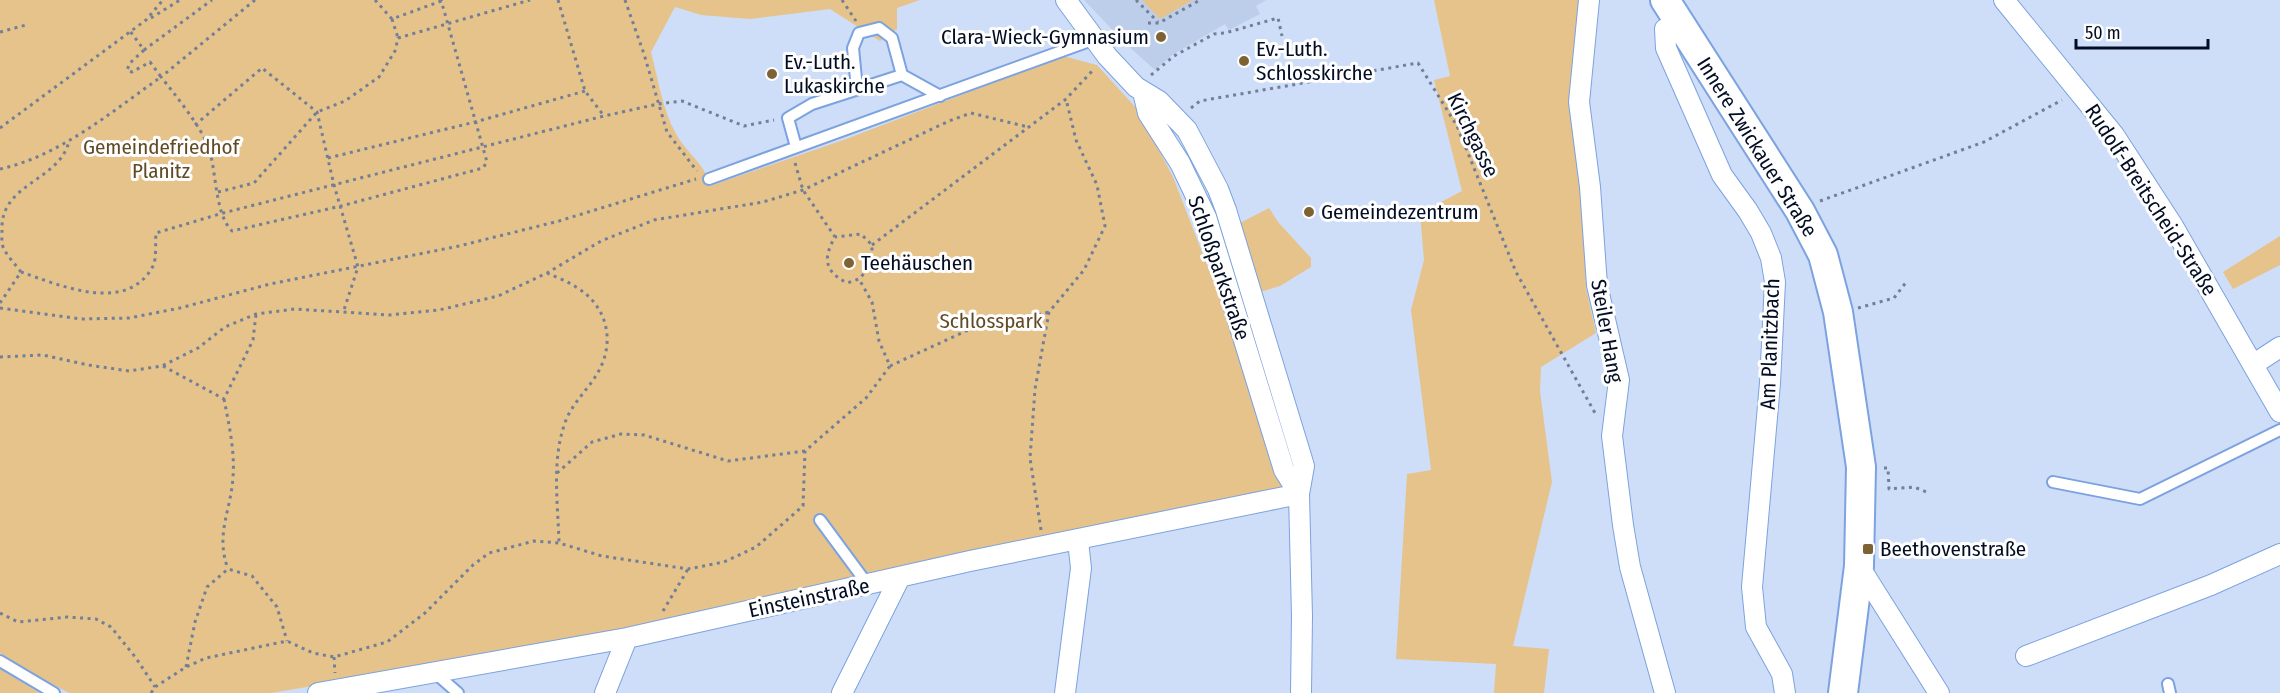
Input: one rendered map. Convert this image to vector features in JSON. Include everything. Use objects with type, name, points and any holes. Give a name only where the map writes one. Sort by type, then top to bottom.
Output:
[{"type":"main road","name":"Innere Zwickauer Straße","points":[[1671,10],[1800,211],[1823,255],[1839,312],[1861,467],[1859,566],[1843,693]]},
{"type":"street","points":[[1066,0],[1095,39],[1102,61],[1140,90]]},
{"type":"street","name":"Steiler Hang","points":[[1589,0],[1579,102],[1590,187],[1597,285],[1619,380],[1612,436],[1630,567],[1665,693]]},
{"type":"street","name":"Rudolf-Breitscheid-Straße","points":[[2004,0],[2114,135],[2151,192],[2254,364],[2280,412]]},
{"type":"street","name":"Am Planitzbach","points":[[1671,10],[1665,29],[1666,48],[1722,175],[1748,211],[1772,258],[1775,282],[1770,383],[1752,587],[1756,627],[1782,674],[1785,693]]},
{"type":"street","name":"Schloßparkstraße","points":[[1140,90],[1159,101],[1178,119],[1218,189],[1304,466],[1299,494],[1301,693]]},
{"type":"street","name":"Schloßparkstraße","points":[[1140,90],[1148,113],[1180,163],[1206,217],[1284,470],[1299,494]]},
{"type":"street","points":[[2254,364],[2280,347]]},
{"type":"street","name":"Einsteinstraße","points":[[318,693],[627,638],[970,561],[1044,548],[1299,494]]},
{"type":"street","points":[[1065,693],[1081,568],[1078,541]]},
{"type":"street","points":[[2026,656],[2211,585],[2280,554]]},
{"type":"street","points":[[1859,566],[1939,693]]},
{"type":"street","points":[[842,693],[898,579]]},
{"type":"street","points":[[605,693],[627,638]]},
{"type":"lane","points":[[857,89],[853,48],[859,33],[879,28],[892,38],[902,75],[939,96]]},
{"type":"lane","points":[[709,179],[1095,39]]},
{"type":"lane","points":[[796,147],[788,118],[812,104],[902,75]]},
{"type":"lane","points":[[2053,482],[2140,499],[2280,430]]},
{"type":"lane","points":[[820,520],[868,585]]},
{"type":"lane","points":[[0,661],[54,693]]},
{"type":"lane","points":[[434,672],[458,693]]},
{"type":"path","points":[[146,20],[163,0]]},
{"type":"path","points":[[0,128],[130,31],[180,0]]},
{"type":"path","points":[[212,0],[144,50],[130,63],[128,70],[132,72],[150,62],[195,125],[208,146],[217,192],[227,226],[232,231],[341,206],[483,168],[487,162],[442,0],[392,19]]},
{"type":"path","points":[[0,169],[12,167],[69,141],[161,77],[255,0]]},
{"type":"path","points":[[217,192],[254,183],[316,112],[345,101],[379,77],[395,51],[398,38],[392,19],[375,0]]},
{"type":"path","points":[[398,38],[448,26],[530,0]]},
{"type":"path","points":[[558,0],[585,91],[604,116]]},
{"type":"path","points":[[0,308],[81,319],[129,318],[180,308],[270,284],[459,246],[559,221],[702,177],[667,132],[625,0]]},
{"type":"path","points":[[842,0],[862,33]]},
{"type":"path","points":[[1136,0],[1159,23]]},
{"type":"path","points":[[1148,23],[1159,23],[1200,0]]},
{"type":"path","points":[[1140,90],[1174,56],[1214,34],[1278,18],[1282,36]]},
{"type":"path","points":[[0,32],[26,26]]},
{"type":"path","points":[[130,31],[144,50]]},
{"type":"path","points":[[872,245],[1065,99],[1102,61]]},
{"type":"path","name":"Kirchgasse","points":[[1178,119],[1200,101],[1418,63],[1456,126],[1516,272],[1595,413]]},
{"type":"path","points":[[195,125],[262,68],[316,112],[358,267],[344,311]]},
{"type":"path","points":[[1818,202],[1984,142],[2079,90]]},
{"type":"path","points":[[328,158],[475,122],[585,91]]},
{"type":"path","points":[[1044,548],[1030,458],[1035,389],[1048,312],[1084,270],[1105,226],[1097,185],[1076,140],[1065,99]]},
{"type":"path","points":[[69,141],[68,149],[56,165],[14,196],[1,218],[2,247],[21,272],[72,290],[113,294],[136,285],[154,265],[156,233],[223,213],[658,104],[682,102],[744,126],[788,118]]},
{"type":"path","points":[[0,357],[43,355],[129,371],[162,366],[198,348],[225,327],[256,314],[295,309],[389,315],[439,310],[498,296],[547,273],[601,241],[654,220],[763,202],[803,190],[949,121],[971,113],[1028,127]]},
{"type":"path","points":[[796,147],[793,156],[803,190],[835,237]]},
{"type":"path","points":[[861,234],[872,245],[872,264],[859,279],[847,283],[834,276],[826,261],[828,249],[835,237],[861,234]]},
{"type":"path","points":[[0,303],[21,272]]},
{"type":"path","points":[[547,273],[577,287],[597,305],[607,330],[608,351],[598,373],[567,419],[556,460],[560,543]]},
{"type":"path","points":[[859,279],[872,302],[879,341],[890,366]]},
{"type":"path","points":[[1860,308],[1894,298],[1907,281]]},
{"type":"path","points":[[557,474],[592,441],[621,434],[644,435],[728,461],[805,451],[866,398],[890,366],[966,331],[1048,312]]},
{"type":"path","points":[[228,569],[222,553],[224,518],[233,478],[232,444],[224,399],[253,340],[256,314]]},
{"type":"path","points":[[162,366],[224,399]]},
{"type":"path","points":[[151,693],[155,687],[186,667],[206,658],[288,641],[313,653],[334,657],[387,642],[425,613],[489,552],[534,541],[560,543],[602,556],[688,569],[723,562],[756,547],[803,507],[805,451]]},
{"type":"path","points":[[1881,468],[1888,468],[1888,489],[1914,487],[1929,493]]},
{"type":"path","points":[[228,569],[252,576],[277,607],[288,641]]},
{"type":"path","points":[[186,667],[195,622],[207,587],[228,569]]},
{"type":"path","points":[[658,631],[664,608],[688,569]]},
{"type":"path","points":[[0,613],[18,622],[67,617],[96,619],[111,627],[136,658],[155,687]]},
{"type":"shaded area","name":"Clara-Wieck-Gymnasium","points":[[1084,0],[1266,0],[1256,6],[1260,14],[1229,30],[1225,24],[1172,55],[1155,70],[1126,44]]},
{"type":"green space","name":"Schlosspark","points":[[0,0],[920,0],[897,8],[897,29],[880,41],[830,9],[750,19],[701,15],[675,7],[651,52],[671,123],[679,139],[704,171],[710,186],[846,139],[1063,56],[1097,65],[1138,110],[1173,177],[1243,358],[1283,489],[1034,538],[629,628],[313,686],[271,693],[69,693],[0,653]]},
{"type":"green space","points":[[1142,0],[1193,0],[1160,19]]},
{"type":"green space","points":[[1434,0],[1582,0],[1578,100],[1586,288],[1596,333],[1541,367],[1540,391],[1552,482],[1513,646],[1549,649],[1544,693],[1494,693],[1496,664],[1396,659],[1407,474],[1431,470],[1411,310],[1424,260],[1420,213],[1462,191],[1434,80],[1450,76]]},
{"type":"green space","points":[[1269,208],[1278,222],[1311,258],[1311,267],[1280,286],[1260,292],[1236,225]]},
{"type":"green space","points":[[2280,236],[2280,265],[2233,289],[2223,272]]},
{"type":"green space","points":[[0,669],[40,693],[0,693]]},
{"type":"place","name":"Clara-Wieck-Gymnasium","points":[[1161,37]]},
{"type":"place","name":"Ev.-Luth. Schlosskirche","points":[[1244,61]]},
{"type":"place","name":"Ev.-Luth. Lukaskirche","points":[[772,74]]},
{"type":"place","name":"Gemeindezentrum","points":[[1309,212]]},
{"type":"place","name":"Teehäuschen","points":[[849,263]]},
{"type":"place","name":"Beethovenstraße","points":[[1868,549]]},
{"type":"park label","name":"Gemeindefriedhof Planitz","points":[[161,159]]}]
